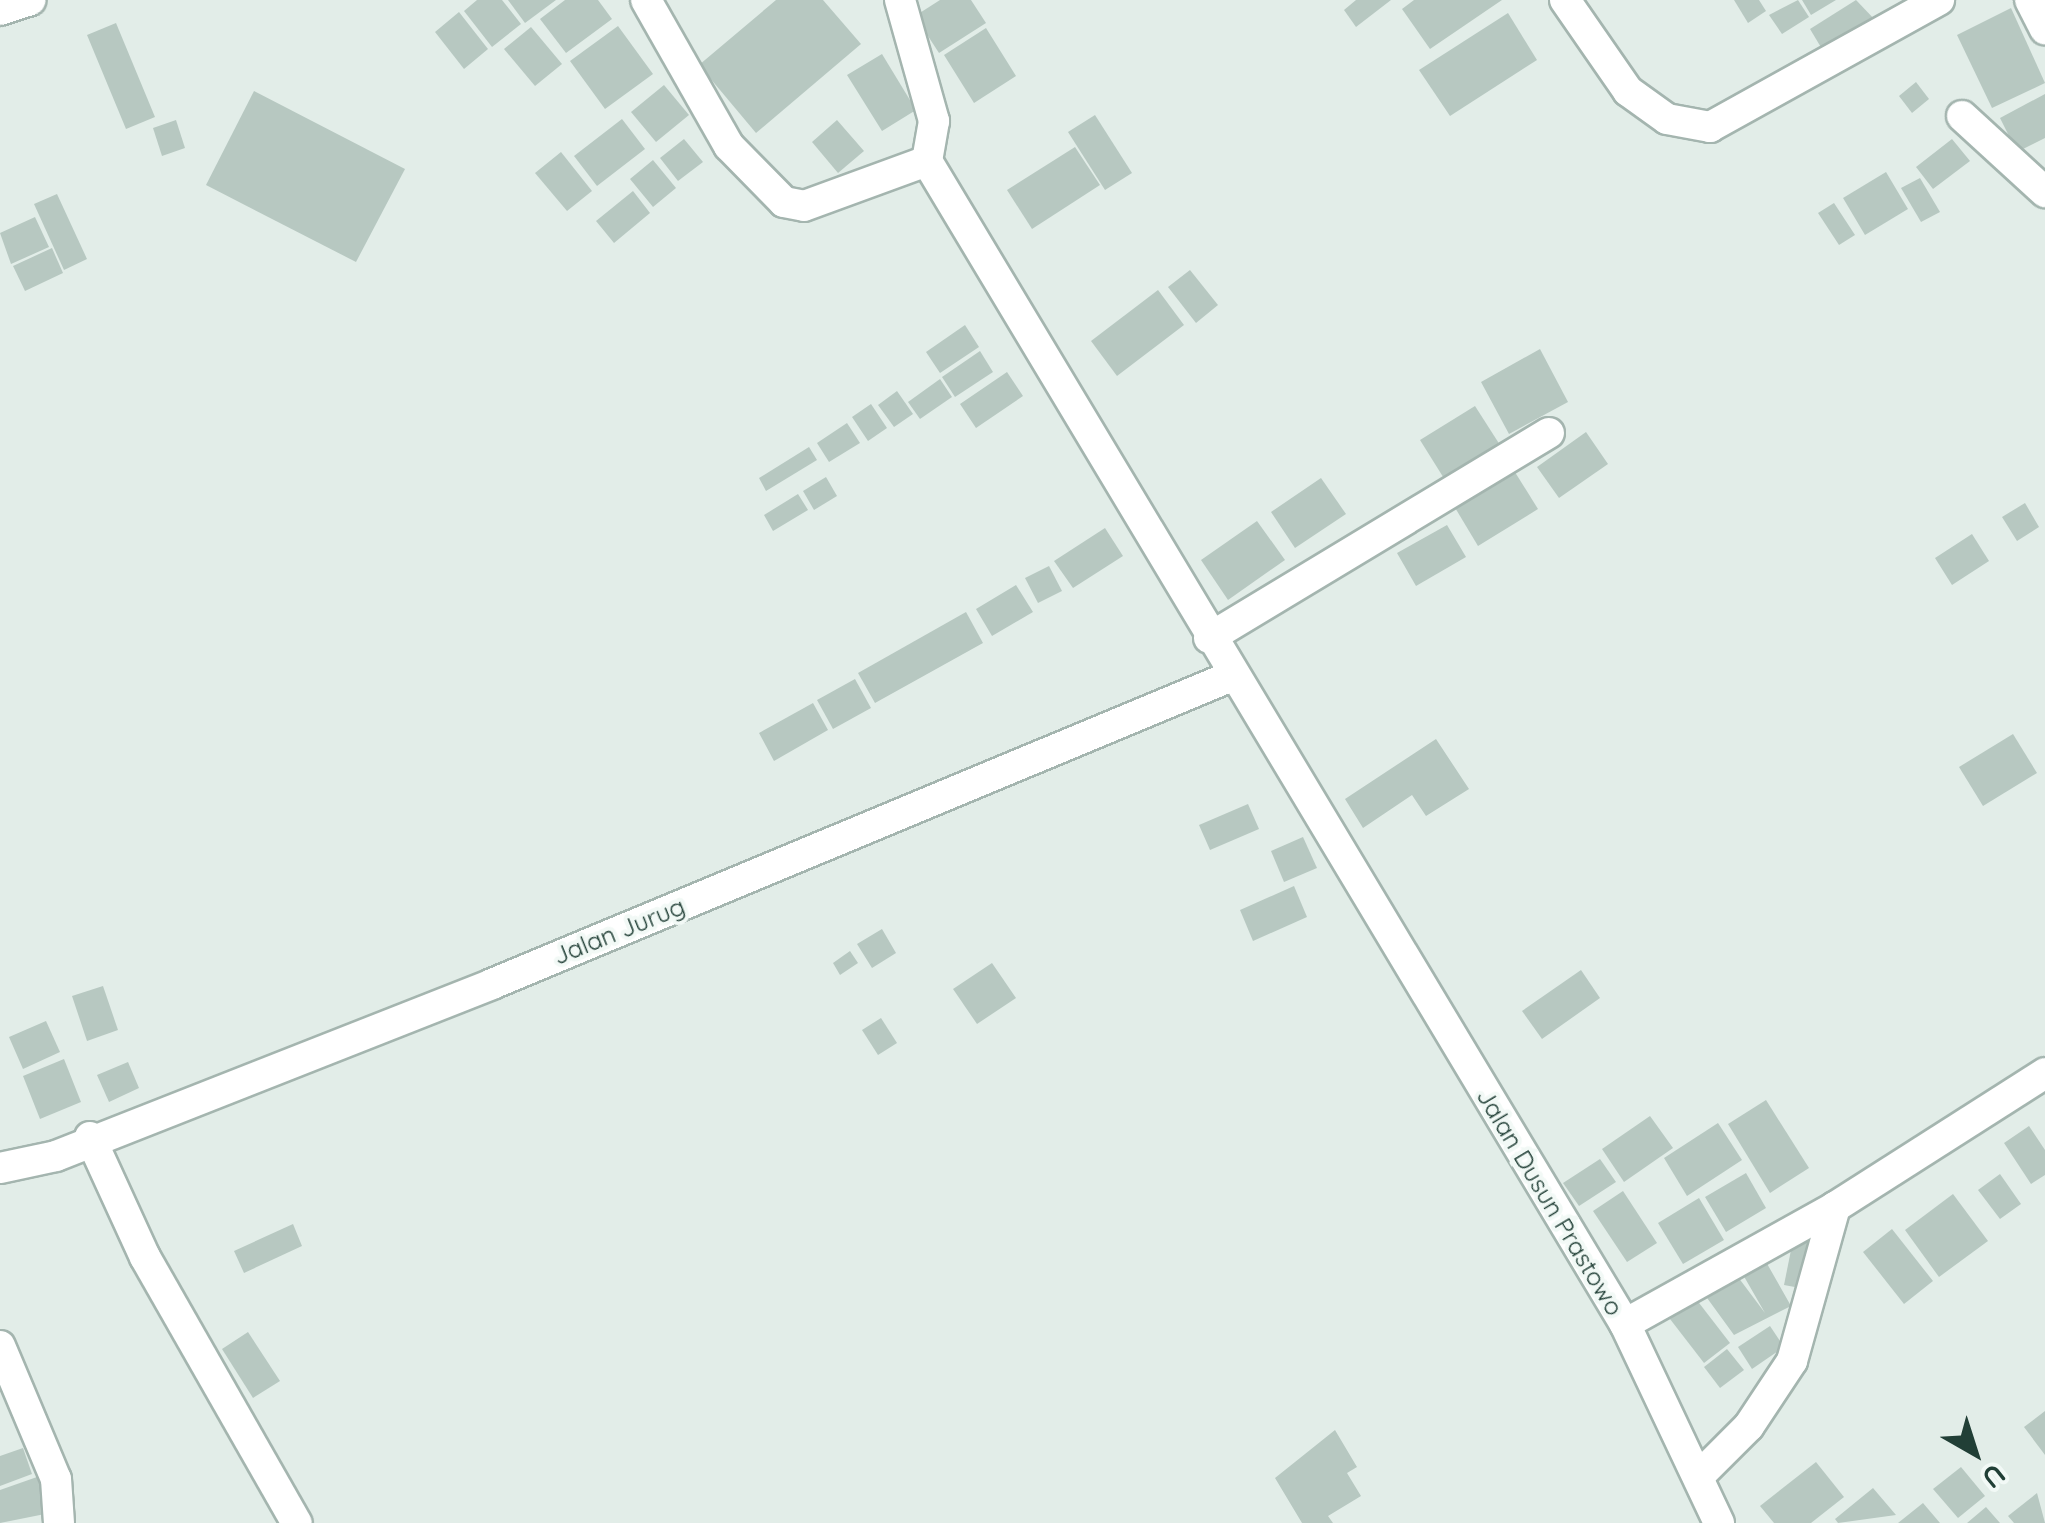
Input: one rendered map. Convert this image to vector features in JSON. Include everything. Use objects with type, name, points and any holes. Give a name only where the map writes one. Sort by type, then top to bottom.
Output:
[{"type":"street","points":[[0,10],[30,0]]},
{"type":"street","points":[[646,0],[729,146],[784,202],[804,206],[927,162],[934,121],[900,0]]},
{"type":"street","points":[[1565,0],[1628,91],[1667,119],[1710,128],[1940,0]]},
{"type":"street","points":[[2030,0],[2045,29]]},
{"type":"street","points":[[1962,116],[2045,192]]},
{"type":"street","name":"Jalan Dusun Prastowo","points":[[927,162],[1209,638],[1624,1324],[1702,1473],[1720,1523]]},
{"type":"street","points":[[1209,638],[1550,434]]},
{"type":"street","name":"Jalan Jurug","points":[[0,1168],[492,984],[1232,676]]},
{"type":"street","points":[[1624,1324],[1835,1207],[2045,1072]]},
{"type":"street","points":[[90,1137],[144,1257],[297,1523]]},
{"type":"street","points":[[1702,1473],[1792,1361],[1835,1207]]},
{"type":"street","points":[[0,1346],[56,1479],[59,1523]]},
{"type":"building","points":[[477,0],[502,0],[521,24],[492,47],[464,11]]},
{"type":"building","points":[[508,0],[556,0],[525,23]]},
{"type":"building","points":[[565,0],[598,0],[612,19],[566,53],[540,19]]},
{"type":"building","points":[[776,0],[823,0],[861,44],[756,133],[699,65]]},
{"type":"building","points":[[940,0],[971,0],[986,23],[939,53],[915,16]]},
{"type":"building","points":[[1356,0],[1391,0],[1356,27],[1344,10]]},
{"type":"building","points":[[1414,0],[1502,0],[1430,49],[1402,9]]},
{"type":"building","points":[[1734,0],[1759,0],[1766,11],[1748,23]]},
{"type":"building","points":[[1798,0],[1809,17],[1782,34],[1769,15]]},
{"type":"building","points":[[1802,0],[1836,0],[1811,15]]},
{"type":"building","points":[[1856,0],[1877,22],[1825,54],[1810,29]]},
{"type":"building","points":[[2011,8],[2045,83],[1992,108],[1957,35]]},
{"type":"building","points":[[459,12],[488,49],[464,69],[435,32]]},
{"type":"building","points":[[1508,13],[1537,60],[1450,116],[1419,70]]},
{"type":"building","points":[[116,23],[155,117],[126,129],[87,35]]},
{"type":"building","points":[[618,26],[653,74],[605,109],[570,61]]},
{"type":"building","points":[[531,27],[562,64],[535,86],[504,49]]},
{"type":"building","points":[[986,28],[1016,76],[974,103],[944,55]]},
{"type":"building","points":[[882,54],[916,110],[882,131],[847,75]]},
{"type":"building","points":[[1916,82],[1929,99],[1912,113],[1899,96]]},
{"type":"building","points":[[664,85],[689,115],[656,142],[631,112]]},
{"type":"building","points":[[254,91],[405,169],[356,262],[206,185]]},
{"type":"building","points":[[2045,94],[2045,138],[2017,152],[2000,118]]},
{"type":"building","points":[[1095,115],[1132,173],[1105,190],[1068,132]]},
{"type":"building","points":[[622,119],[645,149],[597,186],[574,156]]},
{"type":"building","points":[[176,120],[185,148],[162,156],[153,128]]},
{"type":"building","points":[[837,120],[864,151],[838,173],[812,142]]},
{"type":"building","points":[[684,139],[703,162],[678,181],[660,158]]},
{"type":"building","points":[[1952,139],[1970,161],[1933,189],[1916,167]]},
{"type":"building","points":[[1075,147],[1100,185],[1032,229],[1007,190]]},
{"type":"building","points":[[561,152],[592,191],[567,211],[535,173]]},
{"type":"building","points":[[653,160],[676,188],[653,207],[630,179]]},
{"type":"building","points":[[1886,172],[1908,209],[1865,235],[1843,198]]},
{"type":"building","points":[[1920,178],[1940,212],[1921,222],[1901,188]]},
{"type":"building","points":[[633,191],[650,213],[614,243],[596,221]]},
{"type":"building","points":[[57,194],[87,259],[64,270],[34,204]]},
{"type":"building","points":[[1834,203],[1855,235],[1839,245],[1818,213]]},
{"type":"building","points":[[35,217],[49,247],[11,264],[0,233]]},
{"type":"building","points":[[52,248],[63,273],[25,291],[13,266]]},
{"type":"building","points":[[1190,270],[1218,305],[1196,323],[1168,287]]},
{"type":"building","points":[[1158,290],[1184,325],[1117,376],[1091,341]]},
{"type":"building","points":[[965,325],[979,347],[940,373],[926,352]]},
{"type":"building","points":[[1540,349],[1568,402],[1509,434],[1481,382]]},
{"type":"building","points":[[980,351],[993,372],[955,397],[942,377]]},
{"type":"building","points":[[1007,372],[1023,396],[976,428],[960,404]]},
{"type":"building","points":[[940,379],[952,397],[920,419],[908,402]]},
{"type":"building","points":[[897,391],[913,414],[894,427],[878,405]]},
{"type":"building","points":[[871,404],[887,428],[868,441],[852,417]]},
{"type":"building","points":[[1475,406],[1500,445],[1445,480],[1420,440]]},
{"type":"building","points":[[847,423],[860,443],[829,462],[817,443]]},
{"type":"building","points":[[1586,432],[1608,464],[1559,498],[1537,467]]},
{"type":"building","points":[[809,447],[817,460],[766,491],[759,478]]},
{"type":"building","points":[[1513,469],[1538,509],[1478,546],[1454,506]]},
{"type":"building","points":[[826,477],[837,496],[814,510],[803,491]]},
{"type":"building","points":[[1321,478],[1346,514],[1295,548],[1271,512]]},
{"type":"building","points":[[798,494],[808,510],[773,531],[764,515]]},
{"type":"building","points":[[2025,503],[2039,527],[2017,541],[2002,517]]},
{"type":"building","points":[[1257,521],[1285,560],[1228,600],[1201,560]]},
{"type":"building","points":[[1447,525],[1466,557],[1416,586],[1397,553]]},
{"type":"building","points":[[1105,528],[1123,556],[1073,588],[1054,561]]},
{"type":"building","points":[[1972,534],[1989,561],[1952,585],[1935,558]]},
{"type":"building","points":[[1049,566],[1062,591],[1038,603],[1025,578]]},
{"type":"building","points":[[1016,585],[1033,612],[992,636],[976,609]]},
{"type":"building","points":[[966,612],[983,643],[875,703],[858,673]]},
{"type":"building","points":[[855,679],[871,708],[833,729],[817,700]]},
{"type":"building","points":[[813,703],[828,730],[774,761],[759,733]]},
{"type":"building","points":[[2013,734],[2037,773],[1983,806],[1959,767]]},
{"type":"building","points":[[1436,739],[1469,789],[1426,816],[1412,795],[1363,828],[1345,799]]},
{"type":"building","points":[[1248,804],[1259,829],[1210,850],[1199,825]]},
{"type":"building","points":[[1303,837],[1317,868],[1284,882],[1271,851]]},
{"type":"building","points":[[1294,886],[1307,917],[1253,941],[1240,910]]},
{"type":"building","points":[[882,929],[896,953],[872,968],[857,944]]},
{"type":"building","points":[[850,951],[858,963],[840,975],[833,963]]},
{"type":"building","points":[[992,963],[1016,998],[977,1024],[953,989]]},
{"type":"building","points":[[1581,970],[1600,998],[1542,1039],[1522,1011]]},
{"type":"building","points":[[103,986],[118,1030],[87,1041],[72,996]]},
{"type":"building","points":[[881,1018],[897,1043],[878,1055],[862,1030]]},
{"type":"building","points":[[46,1021],[60,1052],[23,1069],[9,1037]]},
{"type":"building","points":[[64,1059],[81,1102],[40,1119],[23,1076]]},
{"type":"building","points":[[128,1062],[139,1088],[109,1102],[97,1075]]},
{"type":"building","points":[[1766,1100],[1809,1168],[1770,1193],[1728,1124]]},
{"type":"building","points":[[1650,1116],[1673,1148],[1624,1182],[1602,1149]]},
{"type":"building","points":[[1718,1123],[1742,1160],[1687,1196],[1664,1158]]},
{"type":"building","points":[[2029,1126],[2045,1150],[2045,1175],[2031,1184],[2004,1143]]},
{"type":"building","points":[[1600,1159],[1616,1182],[1579,1206],[1563,1183]]},
{"type":"building","points":[[1746,1173],[1766,1208],[1726,1232],[1705,1197]]},
{"type":"building","points":[[2000,1174],[2021,1204],[2000,1219],[1978,1190]]},
{"type":"building","points":[[1623,1191],[1657,1243],[1627,1262],[1593,1211]]},
{"type":"building","points":[[1953,1194],[1988,1241],[1939,1277],[1905,1230]]},
{"type":"building","points":[[1699,1198],[1724,1240],[1683,1264],[1658,1223]]},
{"type":"building","points":[[293,1224],[302,1246],[244,1273],[234,1251]]},
{"type":"building","points":[[1892,1229],[1933,1281],[1904,1304],[1863,1252]]},
{"type":"building","points":[[1795,1230],[1821,1235],[1811,1290],[1784,1285]]},
{"type":"building","points":[[1761,1253],[1791,1306],[1734,1335],[1702,1291],[1732,1269],[1765,1313],[1738,1266]]},
{"type":"building","points":[[1696,1299],[1730,1343],[1704,1363],[1670,1319]]},
{"type":"building","points":[[1770,1326],[1784,1347],[1752,1369],[1738,1347]]},
{"type":"building","points":[[248,1332],[280,1381],[253,1398],[222,1349]]},
{"type":"building","points":[[1727,1349],[1744,1370],[1720,1388],[1704,1367]]},
{"type":"building","points":[[2045,1411],[2045,1455],[2024,1427]]},
{"type":"building","points":[[1335,1430],[1357,1467],[1347,1473],[1361,1496],[1328,1516],[1333,1523],[1302,1523],[1275,1478]]},
{"type":"building","points":[[23,1448],[32,1474],[0,1486],[0,1456]]},
{"type":"building","points":[[1816,1462],[1844,1497],[1811,1523],[1774,1523],[1760,1506]]},
{"type":"building","points":[[1961,1467],[1985,1496],[1958,1518],[1933,1489]]},
{"type":"building","points":[[37,1477],[50,1513],[0,1523],[0,1490]]},
{"type":"building","points":[[1873,1488],[1896,1515],[1838,1523],[1835,1519]]},
{"type":"building","points":[[2037,1493],[2045,1523],[2014,1523],[2008,1516]]},
{"type":"building","points":[[1923,1503],[1940,1523],[1898,1523]]},
{"type":"building","points":[[1986,1507],[2000,1523],[1967,1523]]}]
